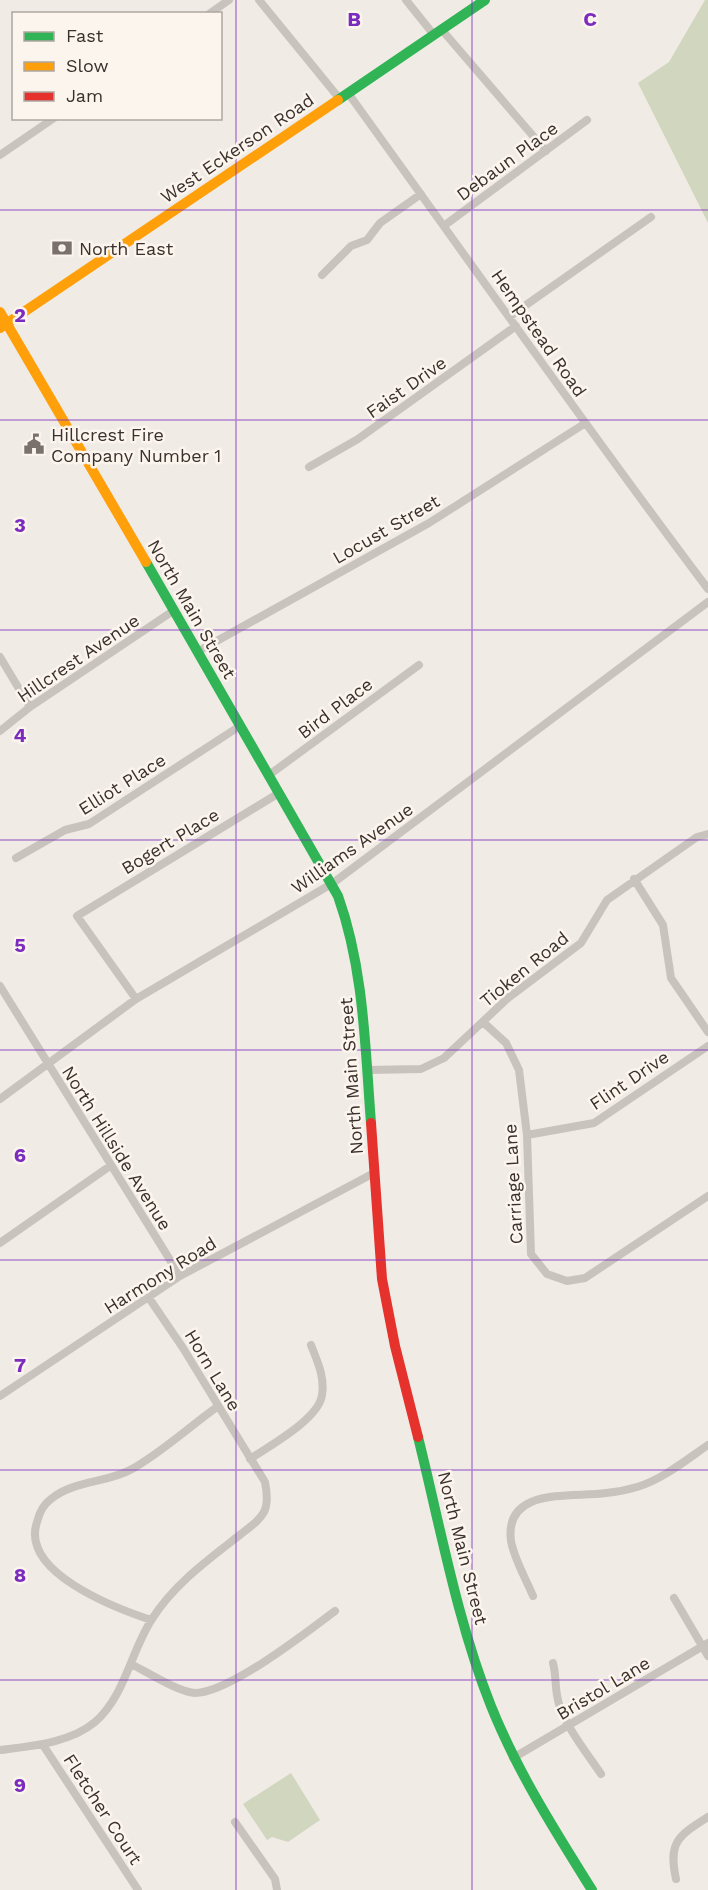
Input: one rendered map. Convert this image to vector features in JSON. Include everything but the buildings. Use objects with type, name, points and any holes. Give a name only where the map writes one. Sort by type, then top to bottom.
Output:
[{"type":"main road","name":"West Eckerson Road","points":[[4,326],[485,0]]},
{"type":"main road","name":"North Main Street","points":[[0,312],[4,326],[333,883],[346,915],[357,960],[368,1070],[382,1279],[395,1346],[480,1682],[513,1758],[592,1890]]},
{"type":"street","points":[[212,12],[229,0]]},
{"type":"street","name":"Hempstead Road","points":[[259,0],[344,96],[445,225],[584,424],[708,589]]},
{"type":"street","points":[[406,0],[546,152]]},
{"type":"street","points":[[0,156],[51,120]]},
{"type":"street","name":"Debaun Place","points":[[445,225],[587,120]]},
{"type":"street","points":[[322,275],[351,246],[367,240],[380,223],[421,194]]},
{"type":"street","points":[[509,316],[651,218]]},
{"type":"street","name":"Faist Drive","points":[[309,467],[358,439],[516,326]]},
{"type":"street","name":"Locust Street","points":[[197,652],[429,523],[584,424]]},
{"type":"street","name":"Williams Avenue","points":[[0,1099],[48,1066],[136,999],[333,883],[708,602]]},
{"type":"street","name":"Hillcrest Avenue","points":[[0,731],[30,707],[173,611]]},
{"type":"street","points":[[0,657],[30,707]]},
{"type":"street","name":"Bird Place","points":[[269,776],[419,665]]},
{"type":"street","name":"Elliot Place","points":[[16,858],[65,830],[89,824],[240,726]]},
{"type":"street","name":"Bogert Place","points":[[136,999],[77,916],[279,792]]},
{"type":"street","name":"Tioken Road","points":[[368,1070],[421,1069],[444,1058],[508,998],[581,944],[607,900],[697,837],[708,834]]},
{"type":"street","points":[[634,879],[663,925],[671,978],[708,1032]]},
{"type":"street","name":"North Hillside Avenue","points":[[0,986],[180,1276]]},
{"type":"street","name":"Carriage Lane","points":[[483,1022],[506,1043],[519,1070],[527,1135],[531,1254],[548,1274],[567,1281],[585,1278],[708,1196]]},
{"type":"street","name":"Flint Drive","points":[[527,1135],[594,1123],[708,1046]]},
{"type":"street","points":[[0,1243],[110,1166]]},
{"type":"street","name":"Harmony Road","points":[[0,1396],[180,1276],[374,1173]]},
{"type":"street","name":"Horn Lane","points":[[0,1750],[43,1745],[94,1723],[107,1708],[151,1620],[188,1577],[263,1517],[268,1500],[265,1482],[149,1298]]},
{"type":"street","points":[[250,1459],[308,1418],[322,1397],[322,1373],[310,1345]]},
{"type":"street","points":[[151,1620],[86,1593],[57,1572],[40,1555],[33,1532],[40,1514],[50,1499],[69,1489],[131,1470],[217,1407]]},
{"type":"street","points":[[533,1596],[511,1543],[511,1525],[519,1509],[544,1497],[606,1493],[638,1486],[662,1475],[708,1446]]},
{"type":"street","points":[[674,1598],[705,1645],[708,1656]]},
{"type":"street","points":[[131,1664],[194,1693],[213,1688],[288,1646],[335,1611]]},
{"type":"street","name":"Bristol Lane","points":[[513,1758],[705,1645]]},
{"type":"street","points":[[553,1663],[557,1678],[557,1697],[569,1726],[601,1774]]},
{"type":"street","name":"Fletcher Court","points":[[43,1745],[138,1890]]},
{"type":"street","points":[[676,1879],[671,1857],[675,1842],[687,1830],[708,1817]]},
{"type":"street","points":[[235,1822],[275,1879],[277,1890]]},
{"type":"green space","points":[[705,0],[708,0],[708,223],[638,83],[669,62]]},
{"type":"green space","points":[[291,1773],[320,1820],[288,1842],[272,1837],[267,1840],[243,1804]]},
{"type":"traffic: fast","points":[[338,100],[485,0]]},
{"type":"traffic: fast","points":[[146,562],[338,896],[347,924],[358,980],[365,1037],[371,1123]]},
{"type":"traffic: fast","points":[[418,1437],[459,1607],[491,1706],[525,1777],[592,1890]]},
{"type":"traffic: slow","points":[[0,328],[338,100]]},
{"type":"traffic: slow","points":[[0,312],[146,562]]},
{"type":"traffic: jam","points":[[371,1123],[382,1279],[395,1346],[418,1437]]},
{"type":"place","name":"North East","points":[[62,248]]},
{"type":"place","name":"Hillcrest Fire Company Number 1","points":[[34,444]]}]
